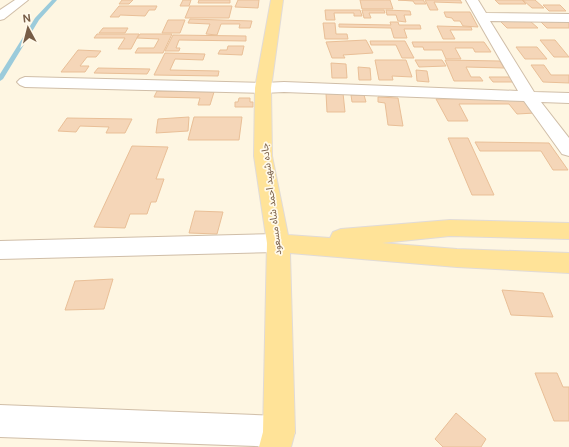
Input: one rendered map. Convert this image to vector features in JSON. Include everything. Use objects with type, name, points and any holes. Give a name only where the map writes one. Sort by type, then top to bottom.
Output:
[{"type":"main road","name":"جاده شهيد احمد شاه مسعود","points":[[277,0],[263,88],[264,156],[278,243],[277,439]]},
{"type":"main road","points":[[278,243],[450,228],[569,231]]},
{"type":"main road","points":[[278,243],[457,258],[569,263]]},
{"type":"street","points":[[0,16],[22,0]]},
{"type":"street","points":[[472,0],[530,97],[569,150]]},
{"type":"street","points":[[482,17],[569,18]]},
{"type":"street","points":[[25,82],[263,88],[284,87],[569,98]]},
{"type":"street","points":[[0,250],[278,243]]},
{"type":"street","points":[[0,421],[277,439]]},
{"type":"building","points":[[122,0],[133,0],[129,4],[119,4]]},
{"type":"building","points":[[183,0],[191,0],[189,6],[180,6]]},
{"type":"building","points":[[199,0],[230,0],[230,3],[198,3]]},
{"type":"building","points":[[238,0],[259,0],[258,8],[235,7]]},
{"type":"building","points":[[360,0],[390,0],[393,9],[362,9]]},
{"type":"building","points":[[398,0],[423,0],[426,4],[415,4],[413,1]]},
{"type":"building","points":[[425,0],[460,0],[462,3],[434,2],[438,10],[430,10]]},
{"type":"building","points":[[495,0],[522,0],[526,4],[499,4]]},
{"type":"building","points":[[523,0],[535,0],[544,8],[532,8]]},
{"type":"building","points":[[543,5],[560,5],[566,11],[549,11]]},
{"type":"building","points":[[119,6],[157,6],[155,10],[149,10],[145,16],[120,15],[119,17],[110,17]]},
{"type":"building","points":[[190,6],[232,6],[229,18],[185,18]]},
{"type":"building","points":[[325,10],[360,10],[362,16],[354,16],[354,13],[334,13],[335,20],[326,20]]},
{"type":"building","points":[[362,10],[384,10],[385,13],[369,13],[371,18],[364,18]]},
{"type":"building","points":[[386,10],[410,11],[411,15],[404,15],[406,22],[398,21],[396,15],[387,15]]},
{"type":"building","points":[[444,12],[470,12],[478,27],[463,26],[460,21],[454,21],[452,18],[446,17]]},
{"type":"building","points":[[190,19],[252,21],[250,28],[239,28],[240,24],[221,24],[217,35],[206,34],[210,24],[188,23]]},
{"type":"building","points":[[168,20],[185,20],[180,33],[162,33]]},
{"type":"building","points":[[500,21],[530,21],[538,28],[507,28]]},
{"type":"building","points":[[540,21],[569,21],[569,28],[547,28]]},
{"type":"building","points":[[390,22],[398,22],[399,25],[420,25],[421,29],[404,29],[407,38],[394,38],[391,28],[339,27],[339,24],[391,25]]},
{"type":"building","points":[[323,23],[335,23],[336,34],[347,34],[348,39],[325,39]]},
{"type":"building","points":[[437,26],[471,27],[472,30],[450,30],[455,39],[443,39]]},
{"type":"building","points":[[103,28],[128,28],[125,33],[99,33]]},
{"type":"building","points":[[97,34],[139,34],[131,49],[118,49],[125,38],[94,38]]},
{"type":"building","points":[[140,34],[172,34],[163,53],[135,53],[138,48],[154,48],[159,39],[137,38]]},
{"type":"building","points":[[173,35],[246,36],[246,41],[179,40],[176,48],[180,48],[179,51],[165,51]]},
{"type":"building","points":[[366,40],[373,53],[343,55],[345,58],[332,58],[326,42]]},
{"type":"building","points":[[540,40],[555,40],[569,57],[554,57]]},
{"type":"building","points":[[370,41],[405,41],[414,58],[402,58],[396,45],[371,45]]},
{"type":"building","points":[[412,42],[484,42],[491,52],[475,52],[473,48],[455,48],[461,59],[446,59],[442,50],[424,50],[423,47],[414,47]]},
{"type":"building","points":[[228,46],[244,46],[242,55],[218,54],[220,50],[227,50]]},
{"type":"building","points":[[516,47],[537,47],[547,59],[525,59]]},
{"type":"building","points":[[78,50],[101,51],[96,57],[87,57],[80,66],[89,66],[85,72],[61,72]]},
{"type":"building","points":[[165,53],[205,54],[203,60],[175,59],[170,70],[219,71],[218,76],[154,75]]},
{"type":"building","points":[[375,60],[406,60],[412,77],[392,76],[393,80],[379,80]]},
{"type":"building","points":[[415,60],[442,60],[446,66],[419,67]]},
{"type":"building","points":[[445,60],[500,61],[504,68],[466,67],[471,77],[480,77],[483,81],[454,81]]},
{"type":"building","points":[[331,63],[346,64],[347,78],[332,78]]},
{"type":"building","points":[[531,65],[544,65],[551,75],[569,75],[569,83],[543,82]]},
{"type":"building","points":[[358,67],[370,68],[371,80],[359,80]]},
{"type":"building","points":[[98,68],[150,69],[147,74],[94,73]]},
{"type":"building","points":[[416,70],[427,71],[429,82],[417,81]]},
{"type":"building","points":[[489,77],[512,77],[516,82],[493,82]]},
{"type":"building","points":[[157,91],[214,92],[210,105],[198,105],[200,98],[154,97]]},
{"type":"building","points":[[326,93],[343,93],[345,112],[327,112]]},
{"type":"building","points":[[351,95],[364,95],[366,102],[352,102]]},
{"type":"building","points":[[378,97],[398,98],[403,126],[388,125],[385,103],[378,102]]},
{"type":"building","points":[[239,98],[250,98],[250,102],[253,102],[253,107],[235,107],[235,102],[238,102]]},
{"type":"building","points":[[523,98],[535,113],[517,114],[509,104],[459,104],[468,121],[448,121],[436,99]]},
{"type":"building","points":[[189,117],[188,131],[156,133],[158,119]]},
{"type":"building","points":[[194,117],[242,117],[239,140],[188,140]]},
{"type":"building","points":[[67,118],[132,119],[125,133],[106,133],[109,127],[80,126],[76,132],[58,131]]},
{"type":"building","points":[[448,138],[468,138],[494,195],[472,195]]},
{"type":"building","points":[[475,142],[549,143],[568,170],[553,170],[541,151],[480,151]]},
{"type":"building","points":[[132,146],[168,147],[156,179],[164,179],[156,202],[151,202],[147,214],[130,214],[125,228],[94,227]]},
{"type":"building","points":[[195,211],[223,212],[217,234],[189,233]]},
{"type":"building","points":[[113,279],[104,309],[65,310],[75,281]]},
{"type":"building","points":[[502,290],[543,293],[553,317],[511,315]]},
{"type":"building","points":[[535,373],[557,373],[563,387],[569,387],[569,421],[554,421]]},
{"type":"building","points":[[456,413],[486,439],[481,447],[443,447],[435,439]]},
{"type":"waterway","points":[[0,79],[37,19],[55,0]]}]
